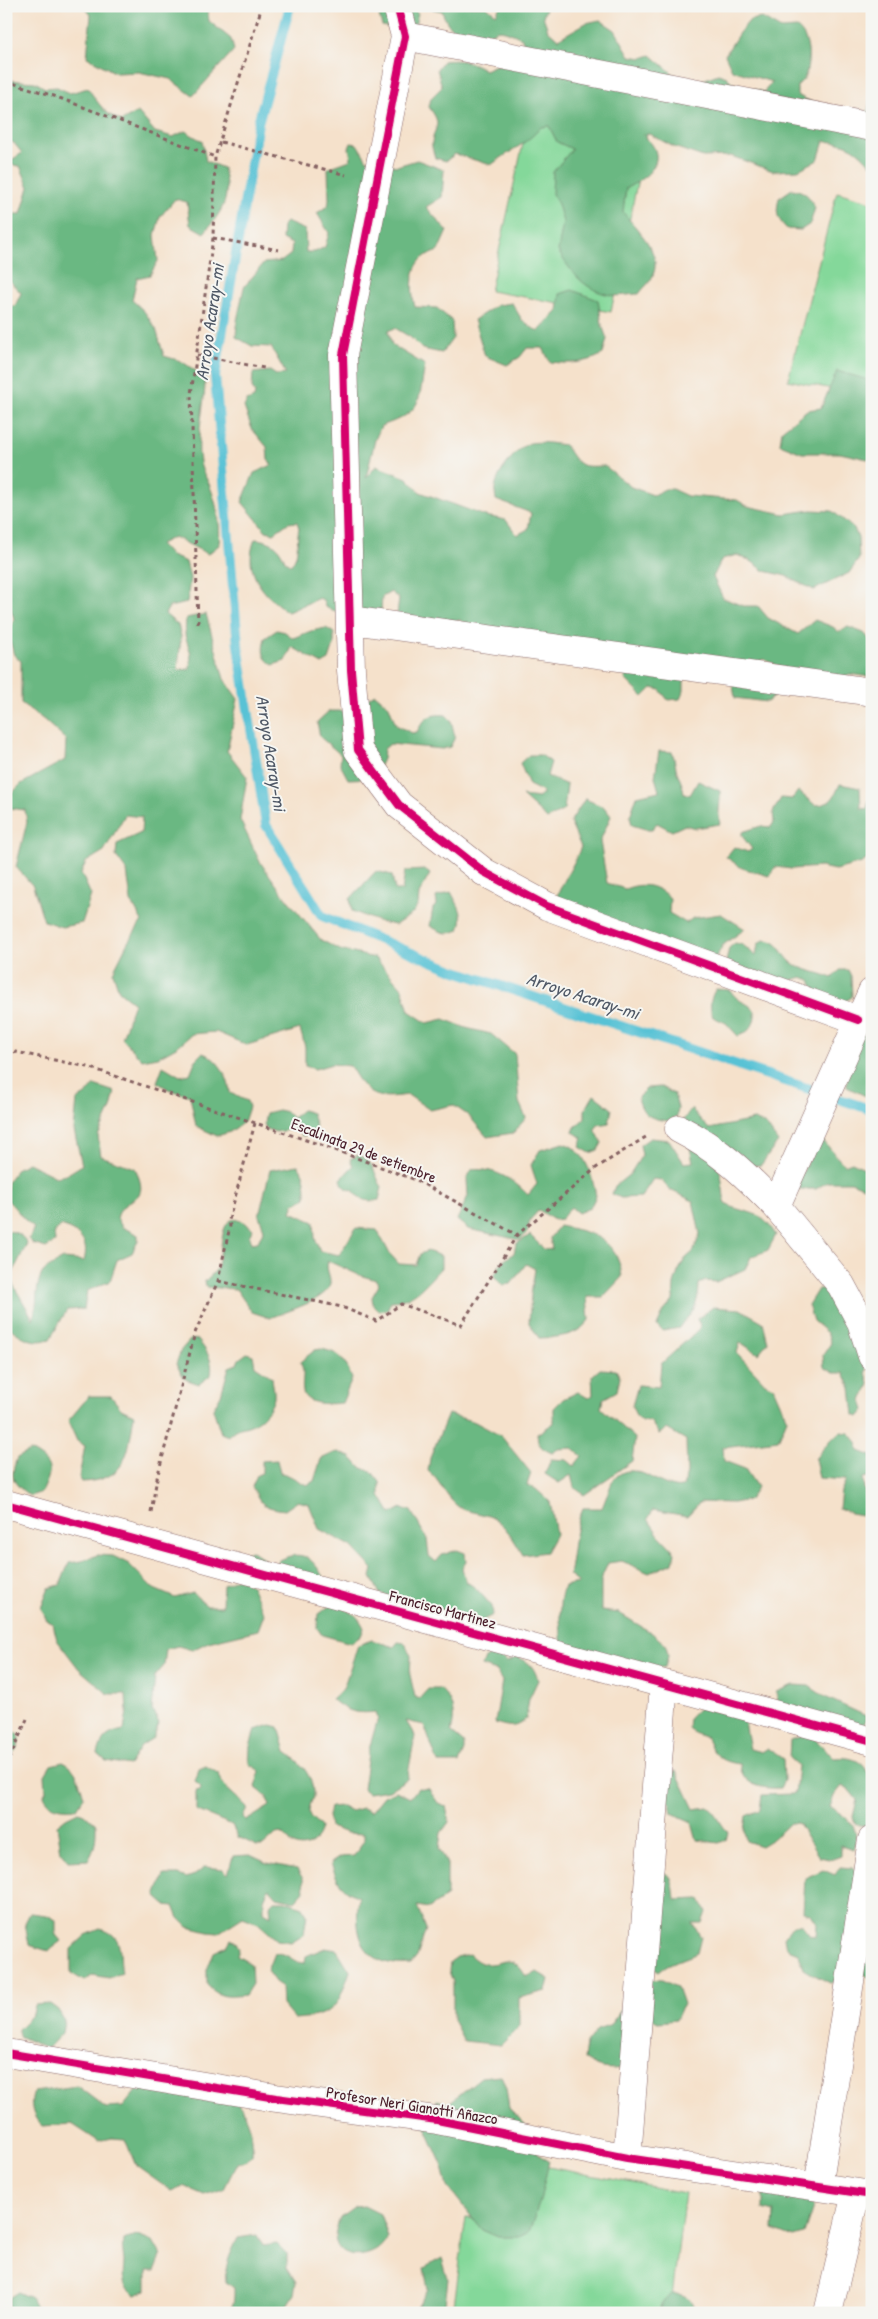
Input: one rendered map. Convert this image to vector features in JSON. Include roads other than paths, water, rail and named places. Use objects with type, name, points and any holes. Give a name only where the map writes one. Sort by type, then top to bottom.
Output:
[{"type":"street","points":[[397,6],[405,36],[343,355],[351,670],[358,750],[399,805],[484,872],[547,906],[858,1020]]},
{"type":"street","points":[[405,36],[872,127]]},
{"type":"street","points":[[351,620],[872,692]]},
{"type":"street","points":[[776,1206],[847,1044],[872,992]]},
{"type":"street","points":[[679,1129],[706,1143],[738,1168],[776,1206],[841,1286],[862,1322],[872,1356]]},
{"type":"street","name":"Francisco Martinez","points":[[6,1504],[872,1741]]},
{"type":"street","points":[[627,2158],[664,1684]]},
{"type":"street","points":[[818,2187],[872,1840]]},
{"type":"street","name":"Profesor Neri Gianotti Añazco","points":[[6,2053],[240,2092],[437,2120],[627,2158],[864,2194]]},
{"type":"street","points":[[828,2313],[864,2194]]},
{"type":"waterway","name":"Arroyo Acaray-mi","points":[[290,6],[258,123],[215,376],[238,645],[266,825],[322,916],[453,970],[872,1110]]}]
